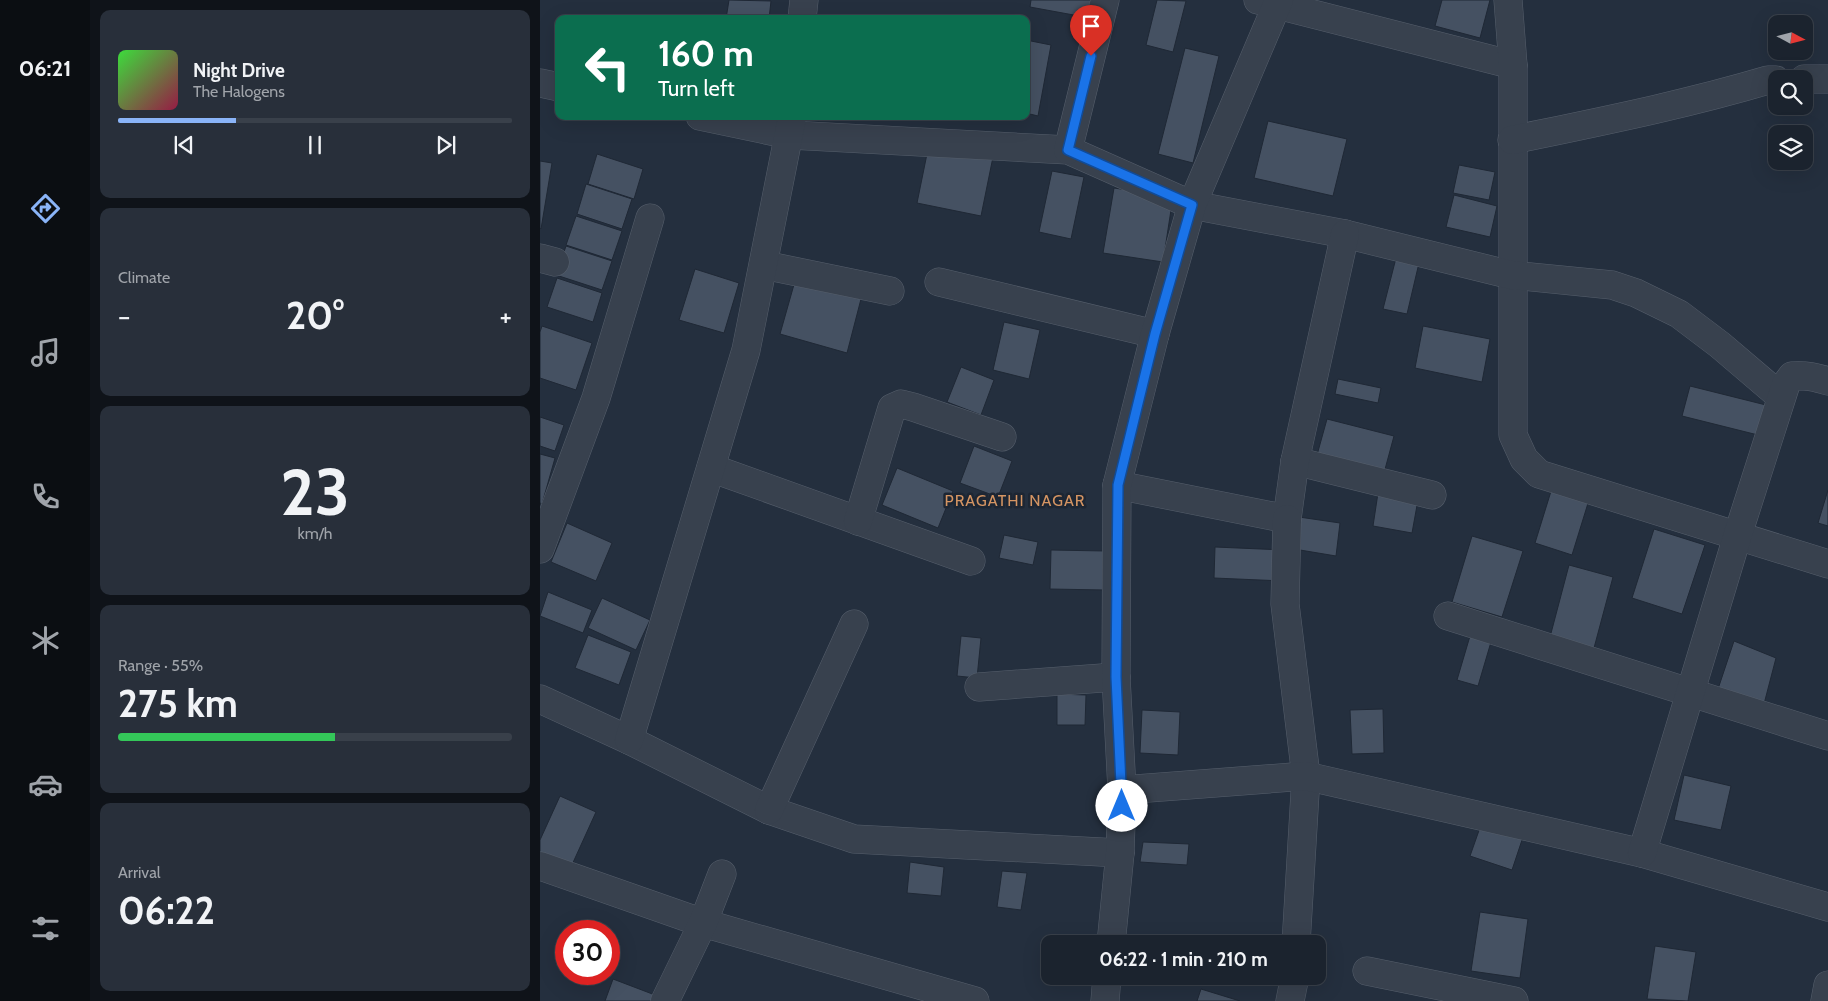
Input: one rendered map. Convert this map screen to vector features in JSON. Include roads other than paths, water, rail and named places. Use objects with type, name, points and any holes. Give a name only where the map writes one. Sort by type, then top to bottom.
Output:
[{"type":"street","points":[[802,15],[804,0]]},
{"type":"street","points":[[1068,150],[1105,0]]},
{"type":"street","points":[[1508,0],[1513,65],[1512,435],[1524,459],[1539,474],[1738,534],[1828,564]]},
{"type":"street","points":[[1112,935],[1120,853],[1122,790],[1116,677],[1118,485],[1155,334],[1192,205],[1272,2],[1513,65]]},
{"type":"street","points":[[1813,79],[1828,78]]},
{"type":"street","points":[[1512,140],[1697,101],[1768,80]]},
{"type":"street","points":[[540,83],[555,86]]},
{"type":"street","points":[[736,120],[1068,150],[1192,205],[1345,234],[1511,275],[1585,280],[1612,285],[1636,293],[1679,314],[1720,345],[1781,397]]},
{"type":"street","points":[[629,740],[746,350],[791,126]]},
{"type":"street","points":[[540,549],[596,398],[650,218]]},
{"type":"street","points":[[1297,935],[1306,776],[1286,604],[1287,519],[1295,461],[1345,234]]},
{"type":"street","points":[[764,266],[890,291]]},
{"type":"street","points":[[939,282],[1155,334]]},
{"type":"street","points":[[1642,853],[1738,534],[1786,384],[1792,376],[1810,375],[1828,381]]},
{"type":"street","points":[[858,521],[892,408],[901,404],[913,407],[1002,437]]},
{"type":"street","points":[[1295,461],[1432,495]]},
{"type":"street","points":[[711,468],[971,561]]},
{"type":"street","points":[[1118,485],[1287,519]]},
{"type":"street","points":[[1448,616],[1828,736]]},
{"type":"street","points":[[769,810],[854,624]]},
{"type":"street","points":[[979,687],[1116,677]]},
{"type":"street","points":[[540,700],[629,740],[769,810],[854,839],[1120,853]]},
{"type":"street","points":[[1122,790],[1306,776],[1642,853],[1828,907]]},
{"type":"street","points":[[540,866],[703,923],[975,1001]]},
{"type":"street","points":[[665,1001],[703,923],[722,874]]},
{"type":"street","points":[[1367,970],[1514,1001]]},
{"type":"street","points":[[1105,1001],[1107,985]]},
{"type":"street","points":[[1290,1001],[1293,985]]},
{"type":"street","points":[[1826,1001],[1828,985]]},
{"type":"district","name":"PRAGATHI NAGAR","points":[[1015,500]]}]
